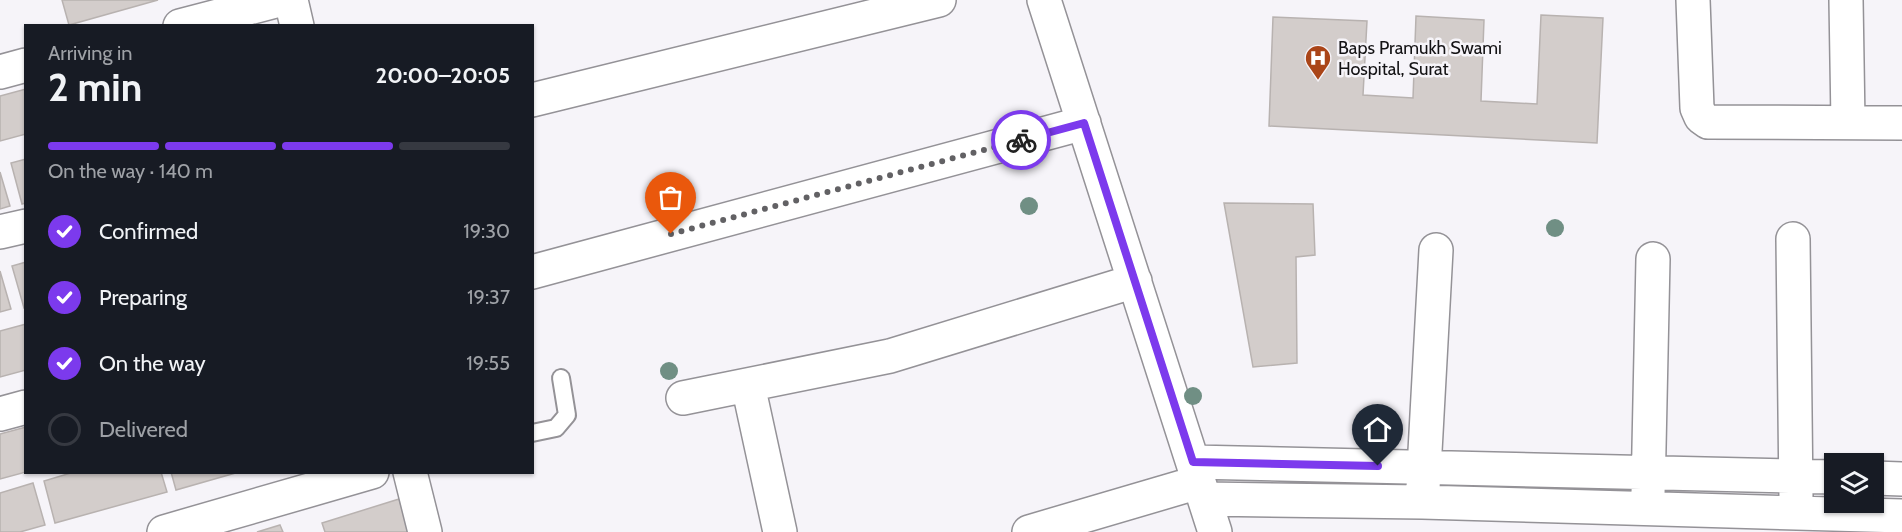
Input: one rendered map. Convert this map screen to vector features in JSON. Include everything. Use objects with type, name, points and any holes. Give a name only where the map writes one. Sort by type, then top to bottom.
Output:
[{"type":"street","points":[[188,24],[279,0]]},
{"type":"street","points":[[291,0],[297,24]]},
{"type":"street","points":[[534,100],[939,0]]},
{"type":"street","points":[[1044,0],[1215,532]]},
{"type":"street","points":[[1693,0],[1697,108],[1701,117],[1708,122],[1902,123]]},
{"type":"street","points":[[1846,0],[1848,122]]},
{"type":"street","points":[[0,72],[24,66]]},
{"type":"street","points":[[534,271],[1084,123]]},
{"type":"street","points":[[0,232],[24,226]]},
{"type":"street","points":[[1793,239],[1796,512]]},
{"type":"street","points":[[1422,502],[1436,250]]},
{"type":"street","points":[[1648,508],[1653,259]]},
{"type":"street","points":[[683,398],[890,356],[1135,281]]},
{"type":"street","points":[[748,385],[780,532]]},
{"type":"street","points":[[0,414],[24,408]]},
{"type":"street","points":[[1029,532],[1199,481],[1424,467],[1824,476]]},
{"type":"street","points":[[164,532],[365,474]]},
{"type":"street","points":[[410,474],[425,532]]},
{"type":"street","points":[[1884,478],[1902,479]]},
{"type":"street","points":[[1199,481],[1422,502],[1648,508],[1719,521],[1796,512],[1902,516]]},
{"type":"lane","points":[[534,433],[556,428],[567,415],[561,378]]},
{"type":"building","points":[[62,0],[158,0],[73,24],[69,24]]},
{"type":"building","points":[[1541,15],[1603,18],[1597,143],[1269,126],[1273,17],[1367,21],[1363,95],[1413,98],[1416,16],[1484,20],[1481,101],[1537,104]]},
{"type":"building","points":[[24,90],[24,135],[0,141],[0,96]]},
{"type":"building","points":[[24,160],[24,204],[22,204],[11,163]]},
{"type":"building","points":[[0,172],[10,206],[0,209]]},
{"type":"building","points":[[1224,203],[1313,204],[1315,255],[1296,257],[1297,363],[1253,367]]},
{"type":"building","points":[[24,263],[24,308],[12,266]]},
{"type":"building","points":[[0,271],[11,309],[0,312]]},
{"type":"building","points":[[24,325],[24,371],[0,377],[0,331]]},
{"type":"building","points":[[24,428],[24,473],[0,479],[0,434]]},
{"type":"building","points":[[67,474],[162,474],[167,492],[55,523],[44,481]]},
{"type":"building","points":[[172,474],[232,474],[176,490]]},
{"type":"building","points":[[33,483],[45,525],[20,532],[0,532],[0,493]]},
{"type":"building","points":[[399,499],[409,532],[325,532],[322,523]]},
{"type":"building","points":[[280,525],[283,532],[257,532]]},
{"type":"way so far","points":[[671,234],[1021,140]]},
{"type":"place","name":"Baps Pramukh Swami Hospital, Surat","points":[[1318,81]]},
{"type":"route","points":[[1021,140],[1084,123],[1193,462],[1378,466]]}]
